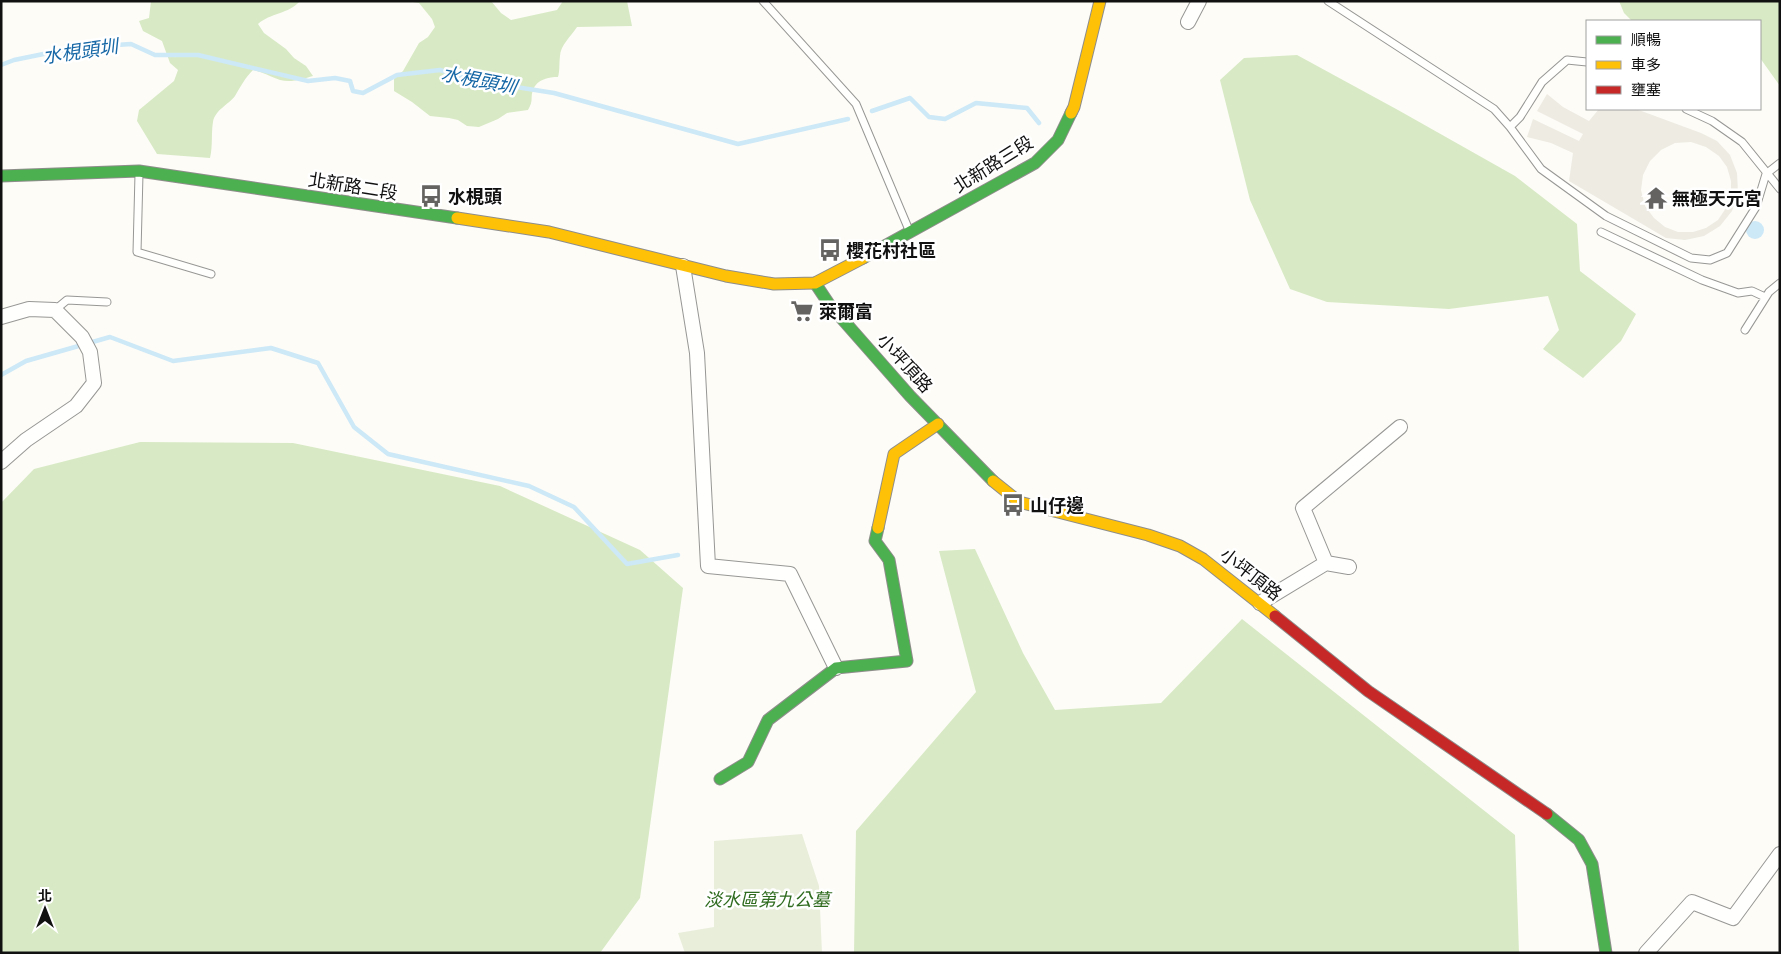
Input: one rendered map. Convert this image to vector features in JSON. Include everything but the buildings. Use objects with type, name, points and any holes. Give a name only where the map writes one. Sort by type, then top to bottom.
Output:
[{"type":"street","name":"北新路三段","points":[[815,283],[910,233],[1035,163],[1058,140],[1074,107],[1100,1]]},
{"type":"street","points":[[1188,22],[1199,1]]},
{"type":"street","name":"北新路二段","points":[[1,176],[139,171],[549,232],[726,276],[774,284],[815,283]]},
{"type":"street","points":[[683,266],[697,353],[708,566],[790,574],[836,668]]},
{"type":"street","name":"小坪頂路","points":[[815,283],[829,304],[910,396],[992,480],[1019,502],[1120,527],[1180,546],[1203,559],[1368,691],[1545,813],[1579,840],[1592,864],[1606,953]]},
{"type":"street","points":[[1,317],[29,309],[55,310],[82,337],[90,352],[94,383],[76,406],[26,440],[1,462]]},
{"type":"street","points":[[720,779],[748,762],[768,720],[836,668],[907,660],[889,560],[875,540],[894,454],[938,424]]},
{"type":"street","points":[[1326,563],[1303,508],[1400,427]]},
{"type":"street","points":[[1260,603],[1326,563],[1349,567]]},
{"type":"street","points":[[1646,953],[1692,902],[1733,918],[1780,854]]},
{"type":"lane","points":[[763,1],[856,104],[910,233]]},
{"type":"lane","points":[[1328,1],[1494,109],[1541,169],[1606,216],[1690,258],[1710,260],[1727,253],[1756,207],[1766,174],[1780,163]]},
{"type":"lane","points":[[1510,127],[1520,117],[1542,82],[1567,60],[1586,62]]},
{"type":"lane","points":[[1688,110],[1712,121],[1742,142],[1780,189]]},
{"type":"lane","points":[[139,171],[137,252],[211,274]]},
{"type":"lane","points":[[1601,232],[1702,280],[1738,293],[1752,291],[1765,297]]},
{"type":"lane","points":[[1745,330],[1765,297],[1780,283]]},
{"type":"lane","points":[[55,310],[67,300],[107,302]]},
{"type":"green space","points":[[151,1],[300,1],[290,9],[258,24],[264,33],[306,66],[313,76],[284,81],[253,70],[235,96],[214,118],[210,158],[157,154],[137,121],[139,110],[174,81],[178,70],[170,63],[162,41],[143,31],[139,21],[149,18]]},
{"type":"green space","points":[[407,1],[491,1],[501,13],[511,20],[557,10],[563,1],[627,1],[632,26],[577,27],[560,52],[558,77],[547,78],[537,83],[533,90],[528,110],[507,113],[479,127],[467,126],[458,120],[430,116],[394,91],[394,79],[403,71],[419,43],[428,37],[435,27],[432,19],[419,3]]},
{"type":"green space","points":[[1619,1],[1780,1],[1780,86],[1761,59],[1761,20],[1631,20],[1624,13]]},
{"type":"green space","points":[[1297,55],[1515,176],[1577,224],[1580,271],[1636,314],[1621,341],[1583,378],[1543,349],[1559,330],[1548,296],[1449,309],[1327,302],[1290,289],[1250,200],[1220,80],[1244,58]]},
{"type":"green space","points":[[140,442],[293,443],[500,486],[640,550],[683,588],[640,898],[600,953],[1,953],[1,503],[34,469]]},
{"type":"green space","points":[[975,549],[1023,653],[1055,710],[1161,703],[1242,619],[1515,835],[1519,953],[854,953],[856,831],[976,692],[939,551]]},
{"type":"green space","name":"淡水區第九公墓","points":[[802,834],[819,886],[822,953],[685,953],[678,933],[714,927],[714,841]]},
{"type":"shaded area","points":[[1547,94],[1563,107],[1589,121],[1598,110],[1639,110],[1701,133],[1717,141],[1730,155],[1737,173],[1738,192],[1732,211],[1720,226],[1704,236],[1685,240],[1666,238],[1569,181],[1573,153],[1551,143],[1527,137],[1533,119],[1579,141],[1583,134],[1537,111]],"holes":[[[1691,142],[1706,147],[1719,156],[1727,167],[1731,181],[1731,195],[1726,208],[1718,220],[1706,228],[1693,232],[1678,232],[1665,227],[1654,218],[1645,206],[1641,190],[1643,175],[1650,161],[1661,150],[1675,143]]]},
{"type":"water","points":[[1755,221],[1761,224],[1764,230],[1761,236],[1755,239],[1749,236],[1746,230],[1749,224]]},
{"type":"waterway","name":"水梘頭圳","points":[[1,65],[14,60],[73,48],[131,44],[155,55],[198,55],[308,81],[335,78],[350,81],[353,91],[363,93],[397,75],[440,70],[471,80],[554,93],[738,144],[848,119]]},
{"type":"waterway","name":"水梘頭圳","points":[[872,111],[910,98],[929,117],[945,119],[976,103],[1027,108],[1039,123]]},
{"type":"waterway","points":[[1,375],[26,361],[110,337],[173,361],[271,348],[318,363],[354,427],[388,454],[529,486],[574,507],[627,564],[678,555]]},
{"type":"traffic: fast","points":[[863,258],[1035,163],[1058,140],[1071,113]]},
{"type":"traffic: fast","points":[[1,176],[139,171],[457,218]]},
{"type":"traffic: fast","points":[[815,283],[829,304],[910,396],[993,481]]},
{"type":"traffic: fast","points":[[720,779],[748,762],[768,720],[836,668],[907,661],[889,560],[875,541],[878,528]]},
{"type":"traffic: fast","points":[[1547,814],[1579,840],[1592,864],[1606,953]]},
{"type":"traffic: slow","points":[[1071,113],[1100,1]]},
{"type":"traffic: slow","points":[[457,218],[549,232],[726,276],[774,284],[815,283],[863,258]]},
{"type":"traffic: slow","points":[[878,528],[894,454],[938,424]]},
{"type":"traffic: slow","points":[[993,481],[1019,502],[1148,535],[1180,546],[1203,559],[1275,616]]},
{"type":"traffic: jam","points":[[1275,616],[1368,691],[1547,814]]},
{"type":"place","name":"水梘頭","points":[[431,196]]},
{"type":"place","name":"無極天元宮","points":[[1656,198]]},
{"type":"place","name":"櫻花村社區","points":[[830,250]]},
{"type":"place","name":"萊爾富","points":[[802,311]]},
{"type":"place","name":"山仔邊","points":[[1013,505]]}]
